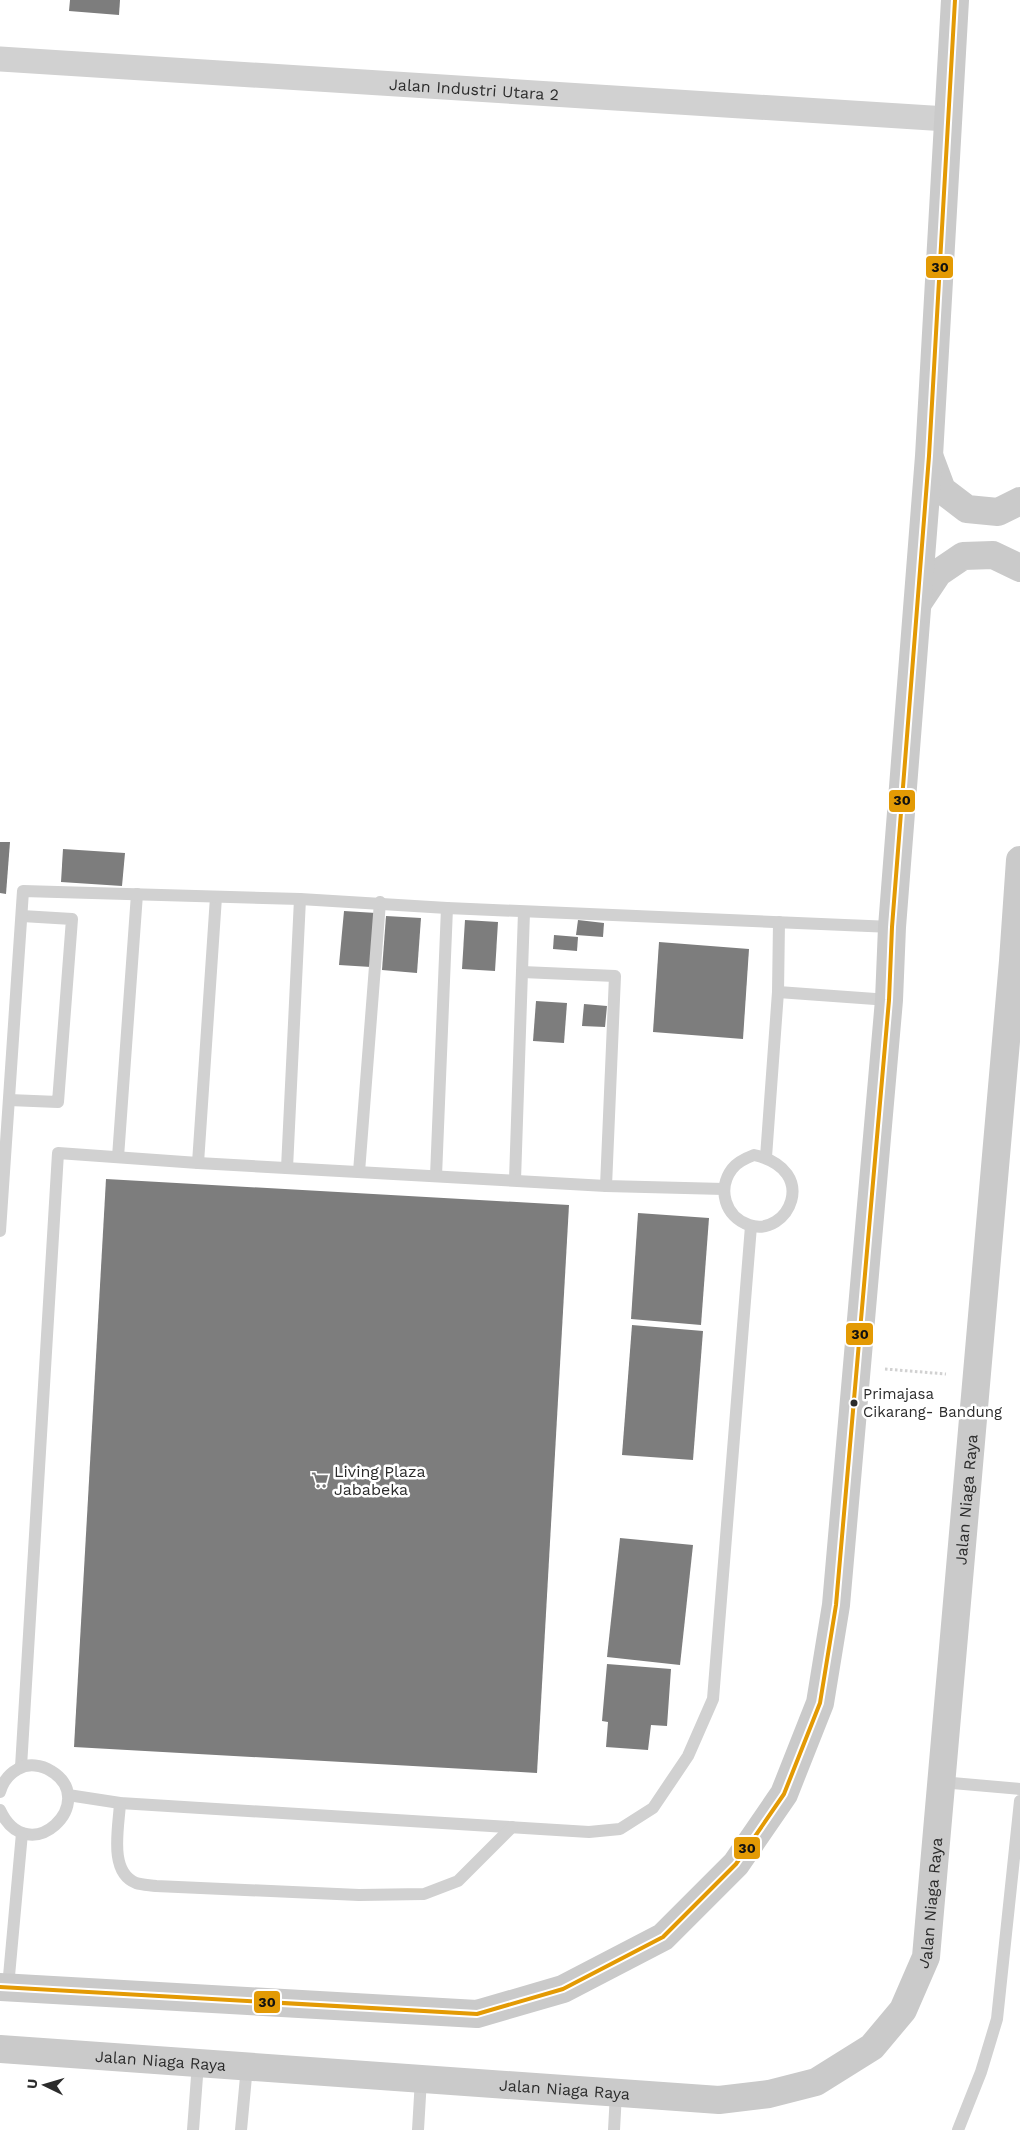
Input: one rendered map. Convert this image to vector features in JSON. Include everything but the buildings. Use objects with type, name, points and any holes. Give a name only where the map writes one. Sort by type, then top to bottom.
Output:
[{"type":"main road","points":[[4,1987],[477,2014],[563,1989],[663,1937],[736,1864],[784,1794],[820,1703],[836,1605],[888,1000],[929,456],[955,0]]},
{"type":"main road","points":[[929,456],[942,490],[967,509],[998,512],[1020,501]]},
{"type":"main road","points":[[917,604],[938,573],[963,556],[993,555],[1020,568]]},
{"type":"main road","name":"Jalan Niaga Raya","points":[[0,2049],[719,2100],[769,2094],[816,2082],[872,2047],[903,2010],[926,1957],[977,1377],[1014,1013],[1020,860]]},
{"type":"street","name":"Jalan Industri Utara 2","points":[[0,59],[948,119]]},
{"type":"lane","points":[[0,1231],[23,890],[380,902],[524,912],[892,927]]},
{"type":"lane","points":[[118,1157],[137,894]]},
{"type":"lane","points":[[198,1163],[216,897]]},
{"type":"lane","points":[[287,1168],[300,899]]},
{"type":"lane","points":[[359,1172],[380,902]]},
{"type":"lane","points":[[436,1176],[447,908]]},
{"type":"lane","points":[[515,1180],[524,912]]},
{"type":"lane","points":[[9,1100],[58,1102],[72,919],[22,916]]},
{"type":"lane","points":[[766,1157],[778,992],[779,922]]},
{"type":"lane","points":[[522,972],[615,976],[606,1186]]},
{"type":"lane","points":[[778,992],[888,1000]]},
{"type":"lane","points":[[21,1767],[58,1153],[198,1163],[606,1186],[724,1189]]},
{"type":"lane","points":[[754,1155],[766,1157],[777,1162],[789,1176],[792,1193],[790,1204],[784,1214],[775,1222],[763,1226],[751,1226],[740,1221],[731,1213],[725,1201],[724,1189],[726,1177],[738,1164],[754,1155]]},
{"type":"lane","points":[[68,1795],[120,1803],[589,1832],[620,1829],[652,1808],[688,1756],[714,1699],[751,1226]]},
{"type":"lane","points":[[0,1792],[2,1784],[10,1774],[21,1767],[34,1765],[58,1775],[68,1795],[67,1807],[62,1818],[55,1827],[45,1833],[34,1835],[22,1833],[12,1828],[4,1819],[0,1810]]},
{"type":"lane","points":[[941,1782],[1020,1789]]},
{"type":"lane","points":[[958,2130],[981,2072],[997,2019],[1020,1801]]},
{"type":"lane","points":[[120,1803],[118,1851],[122,1872],[136,1883],[156,1886],[359,1895],[424,1894],[458,1881],[512,1827]]},
{"type":"lane","points":[[4,1987],[22,1833]]},
{"type":"lane","points":[[193,2130],[198,2063]]},
{"type":"lane","points":[[242,2130],[247,2066]]},
{"type":"lane","points":[[418,2130],[421,2079]]},
{"type":"lane","points":[[614,2130],[616,2093]]},
{"type":"path","points":[[856,1366],[977,1377]]},
{"type":"transit line","name":"30","points":[[0,1987],[477,2014],[563,1989],[663,1937],[736,1864],[784,1794],[820,1703],[836,1605],[889,1000],[892,927],[929,456],[955,0]]},
{"type":"place","name":"Primajasa Cikarang- Bandung","points":[[854,1403]]},
{"type":"place","name":"Living Plaza Jababeka","points":[[320,1480]]}]
